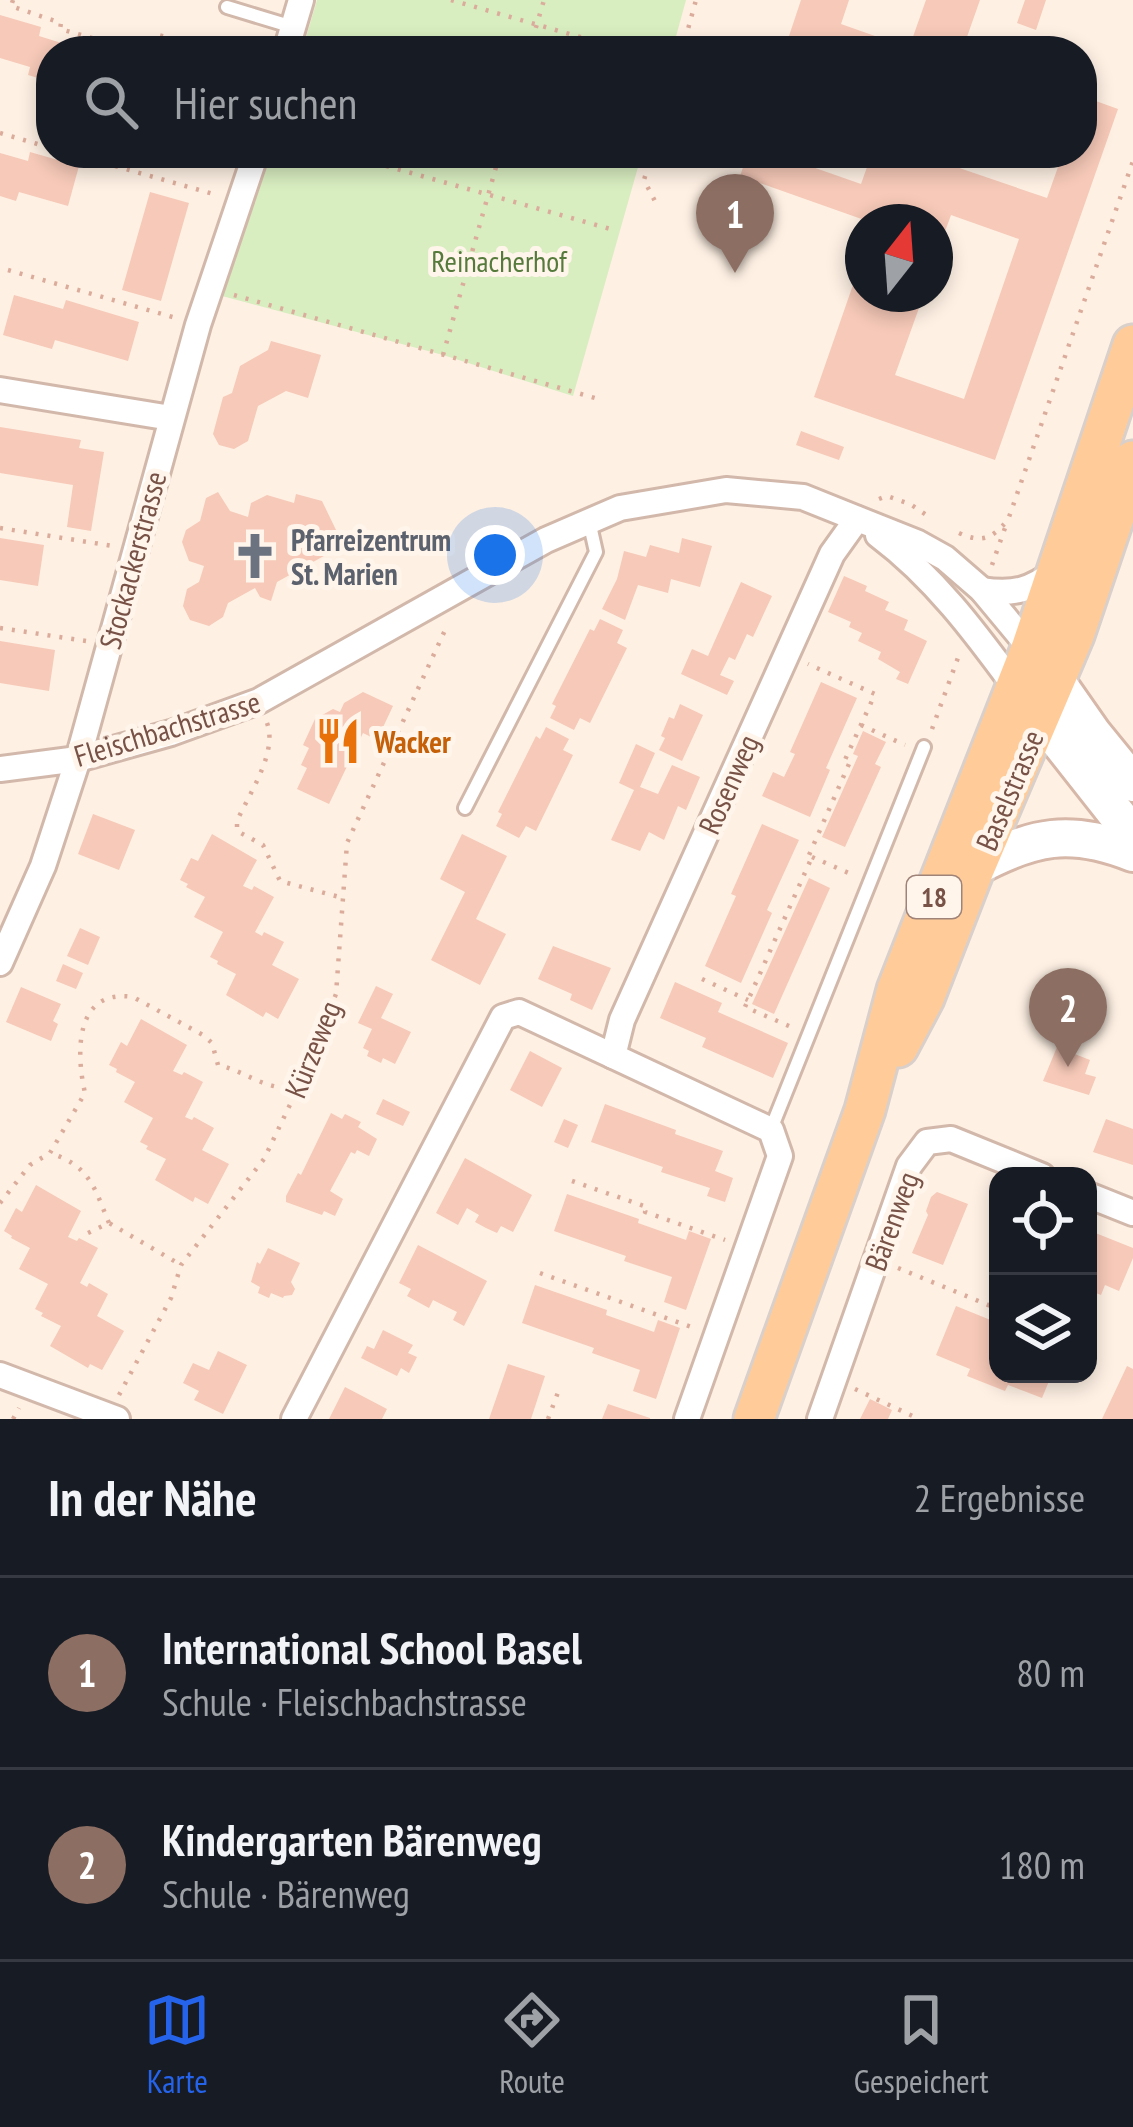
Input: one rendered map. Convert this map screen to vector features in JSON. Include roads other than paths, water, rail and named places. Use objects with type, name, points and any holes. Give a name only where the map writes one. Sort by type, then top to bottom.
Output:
[{"type":"main road","points":[[1133,345],[1030,650],[1037,695],[1073,762],[1133,835]]},
{"type":"main road","name":"Baselstrasse","points":[[754,1419],[865,1110],[897,990],[1037,695],[1074,635],[1133,461]]},
{"type":"main road","points":[[1037,695],[1133,783]]},
{"type":"main road","name":"Baselstrasse","points":[[865,1110],[924,998],[1037,695]]},
{"type":"main road","points":[[975,867],[1001,853],[1048,839],[1077,837],[1133,853]]},
{"type":"street","points":[[291,36],[301,0]]},
{"type":"street","name":"Stockackerstrasse","points":[[0,963],[43,866],[78,759],[198,325],[251,168]]},
{"type":"street","points":[[0,390],[171,418]]},
{"type":"street","name":"Fleischbachstrasse","points":[[0,769],[78,759],[172,734],[259,701],[546,540],[620,508],[726,490],[803,497],[918,543],[945,558],[982,590],[1030,650]]},
{"type":"street","name":"Fleischbachstrasse","points":[[857,519],[930,580],[1037,695]]},
{"type":"street","name":"Rosenweg","points":[[613,1057],[622,1020],[786,654],[832,554],[857,519]]},
{"type":"street","points":[[982,590],[1024,592],[1058,570]]},
{"type":"street","points":[[294,1419],[503,1017],[519,1012],[771,1130],[780,1156],[687,1419]]},
{"type":"street","name":"Bärenweg","points":[[820,1419],[909,1166],[927,1142],[951,1139],[1020,1167]]},
{"type":"street","points":[[1097,1199],[1133,1213]]},
{"type":"street","points":[[0,1376],[113,1417]]},
{"type":"lane","points":[[227,7],[284,36]]},
{"type":"lane","points":[[465,808],[596,553],[590,521]]},
{"type":"lane","points":[[771,1130],[923,750]]},
{"type":"place","name":"International School Basel","points":[[735,273]]},
{"type":"place","name":"Pfarreizentrum St. Marien","points":[[255,556]]},
{"type":"place","name":"Wacker","points":[[338,741]]},
{"type":"place","name":"Kindergarten Bärenweg","points":[[1068,1067]]},
{"type":"park label","name":"Reinacherhof","points":[[499,260]]}]
